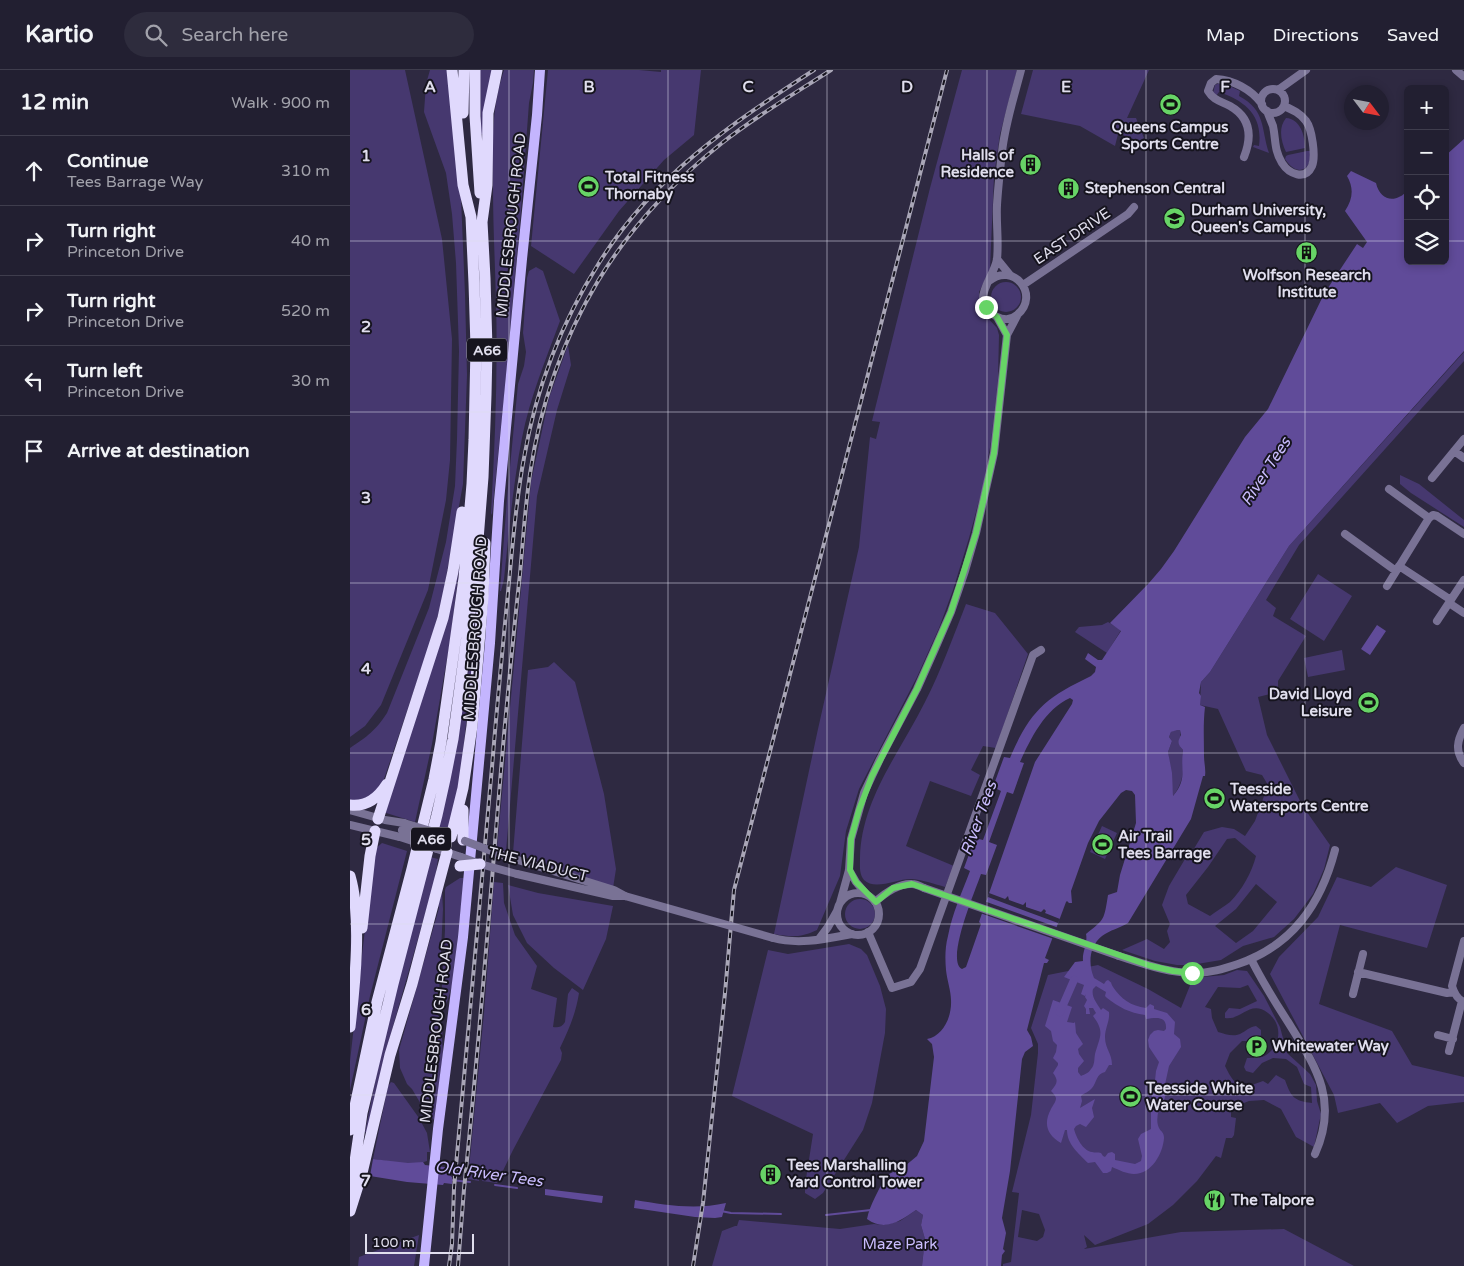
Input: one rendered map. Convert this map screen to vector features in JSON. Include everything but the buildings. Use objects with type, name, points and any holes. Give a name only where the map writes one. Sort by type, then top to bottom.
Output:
[{"type":"highway","points":[[452,70],[463,185],[476,220]]},
{"type":"highway","name":"A66","points":[[350,1196],[362,1113],[437,815],[453,739],[475,577],[483,477],[486,349],[485,278],[464,118],[464,70]]},
{"type":"highway","name":"A66","points":[[350,1130],[377,1002],[426,811],[441,742],[464,578],[474,440],[476,347],[475,70]]},
{"type":"highway","name":"A66","points":[[476,220],[487,185],[488,113],[497,70]]},
{"type":"highway","name":"A66","points":[[382,820],[391,779],[443,618],[453,571],[466,476],[474,440]]},
{"type":"highway","points":[[449,842],[464,788],[472,726],[484,597],[486,511],[483,477]]},
{"type":"highway","name":"A66","points":[[350,805],[363,805],[374,799],[382,792],[391,779]]},
{"type":"highway","points":[[355,964],[361,935],[370,856],[375,831]]},
{"type":"highway","name":"A66","points":[[350,1211],[362,1173],[390,1055],[412,984],[449,842]]},
{"type":"highway","points":[[439,882],[447,872],[461,862],[467,865],[480,864]]},
{"type":"highway","points":[[350,876],[354,889],[356,929],[350,1027]]},
{"type":"main road","name":"MIDDLESBROUGH ROAD","points":[[424,1266],[466,900],[490,642],[499,501],[540,70]]},
{"type":"street","points":[[1007,335],[997,317],[986,307],[984,290],[997,259],[997,207],[1002,150],[1021,70]]},
{"type":"street","points":[[1262,104],[1262,97],[1265,92],[1270,89],[1278,90],[1306,70]]},
{"type":"street","points":[[1456,70],[1463,76]]},
{"type":"street","points":[[1244,158],[1249,146],[1250,134],[1242,114],[1212,98],[1208,91],[1211,83],[1216,79],[1226,80],[1250,91],[1265,92]]},
{"type":"street","points":[[1273,126],[1293,81]]},
{"type":"street","points":[[1278,90],[1281,92],[1283,104]]},
{"type":"street","points":[[1250,91],[1268,111],[1273,126],[1277,153],[1283,164],[1290,172],[1302,175],[1308,172],[1313,163],[1311,133],[1308,122],[1298,112],[1283,104]]},
{"type":"street","points":[[1268,111],[1276,112],[1283,104]]},
{"type":"street","name":"EAST DRIVE","points":[[1024,285],[1128,214],[1134,207]]},
{"type":"street","points":[[850,870],[856,882],[876,902],[879,910],[875,926],[868,932],[860,935],[852,934],[843,929],[838,920],[839,907],[850,870],[851,839],[864,793],[931,659],[951,612],[968,562],[994,453],[1007,335],[1017,316],[1026,305],[1027,297],[1024,285],[1010,275],[997,259]]},
{"type":"street","points":[[989,281],[994,277],[1010,275]]},
{"type":"street","points":[[997,317],[1005,319],[1017,316]]},
{"type":"street","points":[[1432,478],[1464,439]]},
{"type":"street","points":[[1454,451],[1464,458]]},
{"type":"street","points":[[1389,489],[1429,518]]},
{"type":"street","points":[[1387,586],[1429,518],[1433,515],[1464,534]]},
{"type":"street","points":[[1345,534],[1464,612]]},
{"type":"street","points":[[1437,622],[1464,580]]},
{"type":"street","points":[[868,932],[892,988],[912,982],[920,969],[1033,656],[1042,650]]},
{"type":"street","points":[[1464,728],[1457,746],[1458,754],[1464,763]]},
{"type":"street","points":[[350,810],[382,820],[402,830],[449,842],[461,862]]},
{"type":"street","points":[[375,831],[382,820]]},
{"type":"street","points":[[350,826],[375,831],[402,830]]},
{"type":"street","name":"THE VIADUCT","points":[[449,842],[614,890],[625,896],[773,938],[794,942],[852,934]]},
{"type":"street","points":[[876,902],[893,888],[912,884],[1151,966],[1192,973],[1216,971],[1251,959],[1269,949],[1302,922],[1314,905],[1322,888],[1335,850]]},
{"type":"street","name":"THE VIADUCT","points":[[480,864],[549,882],[613,896],[625,896]]},
{"type":"street","points":[[819,939],[848,896],[858,893],[868,895]]},
{"type":"street","points":[[1449,1051],[1463,1002],[1454,992],[1452,986],[1464,941]]},
{"type":"street","points":[[1353,994],[1363,954]]},
{"type":"street","points":[[1251,959],[1264,986],[1310,1057],[1320,1079],[1325,1126],[1315,1154]]},
{"type":"street","points":[[1358,972],[1447,993],[1454,992]]},
{"type":"street","points":[[1438,1035],[1453,1039]]},
{"type":"green space","points":[[350,70],[405,70],[442,239],[452,339],[450,460],[446,500],[428,590],[381,705],[365,726],[350,737]]},
{"type":"green space","points":[[430,70],[449,70],[461,198],[467,375],[463,484],[441,605],[383,782],[374,795],[350,803],[350,748],[371,733],[387,713],[429,608],[446,542],[455,486],[459,351],[456,263],[446,173],[424,112],[426,84]]},
{"type":"green space","points":[[480,70],[495,70],[484,134],[481,134]]},
{"type":"green space","points":[[504,70],[534,70],[529,103],[521,211],[492,515],[497,354],[493,142],[497,99]]},
{"type":"green space","name":"Total Fitness Thornaby","points":[[548,70],[639,70],[661,72],[661,70],[701,70],[694,135],[664,160],[619,211],[574,274],[531,246]]},
{"type":"green space","points":[[962,70],[1017,70],[1000,134],[994,176],[990,269],[979,292],[980,307],[997,328],[999,335],[998,379],[991,442],[983,486],[953,590],[939,628],[917,677],[859,789],[846,831],[840,876],[817,930],[796,936],[774,934],[859,547],[870,437],[876,439],[880,422],[872,421],[930,188]]},
{"type":"green space","points":[[1033,70],[1149,70],[1127,118],[1136,118],[1144,138],[1131,145],[1124,135],[1118,134],[1115,146],[1080,126],[1021,114]]},
{"type":"green space","points":[[1221,82],[1240,91],[1239,96],[1254,107],[1261,121],[1269,153],[1253,147],[1254,145],[1259,146],[1259,135],[1255,118],[1250,111],[1237,100],[1219,92],[1216,96],[1213,93],[1215,85]]},
{"type":"green space","points":[[1286,118],[1295,121],[1301,128],[1305,148],[1286,152],[1281,135],[1283,122]]},
{"type":"green space","points":[[1311,151],[1310,158],[1306,168],[1302,170],[1294,168],[1285,159],[1288,155]]},
{"type":"green space","points":[[536,267],[543,271],[560,321],[525,423],[514,490],[504,579],[500,591],[518,384],[526,352],[523,333],[527,278],[529,271]]},
{"type":"green space","points":[[1006,282],[1012,283],[1020,291],[1020,303],[1012,311],[1006,312],[1000,311],[992,303],[991,297],[992,291],[1000,283]]},
{"type":"green space","points":[[568,345],[571,365],[557,410],[537,496],[506,851],[497,848],[531,482],[549,398]]},
{"type":"green space","points":[[1464,352],[1464,361],[1299,545],[1266,600],[1276,608],[1273,616],[1306,636],[1278,681],[1278,692],[1258,697],[1267,735],[1302,805],[1330,845],[1324,869],[1313,894],[1294,919],[1274,937],[1243,946],[1221,960],[1191,965],[1177,965],[1155,961],[1122,950],[1147,939],[1164,949],[1170,942],[1167,931],[1170,924],[1162,905],[1169,886],[1204,832],[1222,827],[1234,829],[1245,836],[1255,821],[1268,785],[1262,775],[1246,771],[1218,709],[1200,705],[1201,682],[1210,672],[1289,546]],"holes":[[[1235,838],[1256,856],[1246,881],[1239,892],[1228,904],[1210,916],[1188,904],[1186,895],[1227,839]],[[1256,884],[1277,902],[1253,931],[1236,943],[1215,926],[1236,909]]]},
{"type":"green space","points":[[1400,475],[1419,484],[1464,520],[1464,527],[1411,493],[1400,484]]},
{"type":"green space","points":[[457,570],[459,570],[450,642],[432,744],[415,822],[383,812]]},
{"type":"green space","points":[[1318,574],[1352,596],[1324,641],[1290,619]]},
{"type":"green space","points":[[966,604],[995,613],[1028,654],[996,748],[983,746],[971,770],[980,775],[971,796],[930,781],[906,846],[954,866],[945,887],[912,879],[881,884],[869,883],[862,878],[860,867],[862,837],[867,816],[874,796],[931,690]]},
{"type":"green space","points":[[1108,622],[1121,630],[1107,653],[1075,632],[1079,627],[1102,625]]},
{"type":"green space","points":[[472,646],[474,647],[461,772],[449,832],[438,828],[466,688]]},
{"type":"green space","points":[[1342,650],[1345,670],[1308,677],[1304,658]]},
{"type":"green space","points":[[554,662],[575,682],[604,794],[616,869],[613,888],[513,853],[528,670],[548,667]]},
{"type":"green space","points":[[1177,729],[1180,730],[1179,742],[1183,750],[1183,772],[1178,789],[1173,796],[1168,752],[1172,741],[1169,737],[1171,732]]},
{"type":"green space","name":"Air Trail Tees Barrage","points":[[1102,826],[1117,833],[1105,859],[1090,852]]},
{"type":"green space","points":[[382,843],[407,851],[370,996],[350,1090],[350,1061],[374,850]]},
{"type":"green space","points":[[430,857],[438,859],[435,879],[388,1044],[367,1133],[365,1132],[383,1042]]},
{"type":"green space","points":[[1396,867],[1447,885],[1427,948],[1340,925],[1319,1004],[1392,1031],[1412,1065],[1464,1077],[1464,1102],[1428,1106],[1397,1123],[1380,1103],[1338,1113],[1334,1095],[1270,974],[1279,957],[1318,917],[1337,877],[1371,887]]},
{"type":"green space","points":[[460,878],[464,878],[453,983],[446,1005],[441,1004],[445,890],[446,887]]},
{"type":"green space","points":[[494,882],[503,883],[504,903],[515,935],[537,966],[531,989],[557,998],[553,1027],[560,1027],[565,1022],[568,994],[572,988],[579,993],[572,1021],[560,1048],[562,1053],[561,1060],[497,1183],[482,1181],[483,1178],[479,1178],[479,1181],[468,1179]]},
{"type":"green space","points":[[508,885],[538,893],[613,906],[606,939],[583,990],[554,968],[527,943],[513,915]]},
{"type":"green space","points":[[442,892],[443,909],[438,1015],[443,1025],[443,1054],[434,1120],[407,1084],[400,1068],[399,1050]]},
{"type":"green space","points":[[860,899],[866,900],[874,908],[874,920],[866,928],[860,929],[854,928],[846,920],[845,914],[846,908],[854,900]]},
{"type":"green space","points":[[849,944],[861,949],[867,955],[880,986],[886,1009],[885,1033],[872,1103],[863,1130],[823,1193],[815,1199],[805,1193],[813,1134],[732,1096],[768,950],[788,954]]},
{"type":"green space","name":"Teesside White Water Course","points":[[1098,965],[1148,989],[1181,1008],[1193,978],[1224,975],[1237,970],[1247,971],[1264,996],[1280,1027],[1287,1053],[1310,1074],[1316,1085],[1317,1101],[1321,1114],[1314,1147],[1296,1137],[1281,1109],[1264,1100],[1249,1101],[1231,1108],[1231,1117],[1236,1118],[1234,1135],[1232,1138],[1226,1138],[1221,1158],[1216,1156],[1197,1181],[1173,1205],[1148,1224],[1095,1245],[1084,1235],[1087,1247],[1084,1249],[1181,1232],[1284,1229],[1354,1266],[1003,1266],[1003,1264],[1011,1262],[1019,1193],[1012,1192],[1031,1115],[1038,1044],[1031,1028],[1048,975]],"holes":[[[1248,985],[1257,1001],[1240,1009],[1229,1008],[1225,1013],[1225,1018],[1236,1017],[1251,1009],[1262,1009],[1273,1018],[1278,1030],[1278,1036],[1276,1043],[1268,1053],[1262,1057],[1247,1058],[1244,1067],[1246,1071],[1253,1073],[1262,1063],[1273,1058],[1286,1059],[1297,1067],[1304,1084],[1311,1087],[1312,1103],[1301,1101],[1294,1097],[1285,1080],[1276,1075],[1268,1084],[1263,1081],[1249,1086],[1247,1091],[1236,1084],[1231,1078],[1225,1066],[1230,1053],[1242,1041],[1256,1041],[1261,1035],[1261,1030],[1256,1026],[1237,1035],[1218,1032],[1212,1018],[1211,1009],[1205,1007],[1218,987],[1240,988]],[[1022,1210],[1039,1214],[1045,1230],[1043,1237],[1037,1241],[1018,1237]]]},
{"type":"green space","points":[[391,1082],[394,1083],[419,1118],[427,1133],[430,1152],[427,1152],[427,1161],[407,1164],[373,1159],[388,1086]]},
{"type":"green space","name":"Maze Park","points":[[916,1210],[923,1215],[921,1225],[925,1239],[922,1266],[712,1266],[722,1231],[737,1226],[739,1220],[840,1229],[874,1224],[884,1225],[900,1221]]},
{"type":"green space","points":[[419,1235],[414,1266],[358,1266],[359,1257]]},
{"type":"water","name":"River Tees","points":[[1464,139],[1464,351],[1289,546],[1210,672],[1201,682],[1199,693],[1201,696],[1200,705],[1205,707],[1205,776],[1203,776],[1191,819],[1128,923],[1102,936],[1092,950],[1090,961],[1094,978],[1104,984],[1108,980],[1119,995],[1127,1001],[1136,1006],[1146,1008],[1150,1004],[1154,1006],[1154,1009],[1167,1013],[1175,1022],[1174,1034],[1180,1039],[1181,1047],[1169,1066],[1164,1089],[1166,1092],[1164,1101],[1161,1101],[1158,1111],[1158,1125],[1164,1138],[1159,1156],[1151,1167],[1140,1173],[1123,1172],[1112,1167],[1111,1171],[1103,1173],[1095,1162],[1088,1163],[1077,1152],[1069,1140],[1067,1130],[1065,1130],[1061,1143],[1052,1136],[1047,1124],[1049,1114],[1056,1099],[1051,1091],[1056,1082],[1053,1073],[1058,1065],[1053,1058],[1057,1045],[1053,1041],[1051,1031],[1045,1026],[1053,1000],[1072,1007],[1067,1022],[1075,1022],[1076,1033],[1083,1044],[1078,1049],[1084,1061],[1078,1068],[1078,1072],[1081,1076],[1085,1074],[1094,1064],[1100,1038],[1099,1026],[1093,1016],[1096,1013],[1093,1008],[1089,1008],[1090,1014],[1086,1014],[1084,1006],[1087,1000],[1086,994],[1085,996],[1081,994],[1084,985],[1064,977],[1075,962],[1083,961],[1086,934],[1103,918],[1108,895],[1117,892],[1120,875],[1136,823],[1135,795],[1132,791],[1126,790],[1121,793],[1099,821],[1088,843],[1071,891],[1072,903],[1066,902],[1045,958],[1049,960],[1047,963],[1044,963],[1027,1030],[1033,1046],[1025,1052],[1022,1059],[1010,1171],[1002,1218],[1006,1233],[1003,1249],[1005,1251],[1002,1255],[1001,1266],[922,1266],[925,1239],[921,1225],[923,1215],[916,1210],[892,1224],[886,1225],[880,1225],[867,1219],[872,1203],[885,1176],[905,1166],[917,1156],[924,1141],[934,1057],[932,1044],[927,1039],[942,1030],[948,1019],[951,1006],[946,966],[947,940],[955,911],[970,871],[964,868],[975,838],[983,840],[1001,791],[993,787],[1004,757],[1010,758],[1032,717],[1050,699],[1095,672],[1096,667],[1085,659],[1088,653],[1098,660],[1102,660],[1121,631],[1110,623],[1149,583],[1174,551],[1245,437],[1268,409],[1324,294],[1357,244],[1363,248],[1367,242],[1345,211],[1352,194],[1347,176],[1351,171],[1376,183],[1381,194],[1385,197],[1394,199],[1403,194],[1404,265],[1449,265],[1449,152]],"holes":[[[1070,698],[1073,700],[1072,704],[1035,762],[979,922],[981,924],[966,967],[962,969],[958,963],[959,939],[981,874],[986,875],[997,845],[989,842],[1007,792],[1013,794],[1024,763],[1020,762],[1040,725],[1053,709]],[[1180,730],[1179,743],[1183,750],[1182,779],[1178,790],[1173,796],[1172,773],[1168,752],[1172,741],[1169,737],[1171,732]],[[1096,986],[1106,992],[1105,996],[1107,998],[1124,1009],[1145,1015],[1146,1019],[1160,1018],[1165,1021],[1166,1025],[1164,1031],[1154,1031],[1148,1040],[1149,1047],[1159,1062],[1154,1090],[1150,1093],[1153,1099],[1151,1129],[1141,1134],[1138,1139],[1142,1156],[1141,1161],[1135,1164],[1115,1160],[1115,1154],[1112,1152],[1108,1153],[1105,1157],[1101,1153],[1089,1151],[1080,1143],[1074,1129],[1080,1124],[1086,1127],[1094,1117],[1092,1108],[1095,1099],[1080,1108],[1081,1096],[1091,1089],[1098,1076],[1105,1072],[1109,1065],[1112,1065],[1105,1037],[1109,1012],[1103,1008],[1101,1010],[1094,997],[1093,989]]]},
{"type":"water","points":[[1377,625],[1386,631],[1370,655],[1361,649]]},
{"type":"water","points":[[373,1159],[408,1163],[423,1162],[425,1165],[445,1167],[445,1172],[452,1177],[452,1184],[407,1182],[370,1176]]},
{"type":"water","points":[[545,1189],[603,1196],[602,1203],[545,1195]]},
{"type":"water","points":[[635,1200],[691,1206],[726,1203],[722,1217],[715,1218],[634,1208]]},
{"type":"pier","points":[[989,893],[1005,899],[1008,896],[1009,900],[1023,905],[1026,902],[1026,907],[1041,912],[1044,909],[1045,913],[1060,919],[1058,923],[988,897]]},
{"type":"pier","points":[[984,901],[1059,928],[1054,939],[980,913]]},
{"type":"waterway","points":[[1060,1012],[1074,980]]},
{"type":"waterway","name":"Old River Tees","points":[[450,1180],[470,1182]]},
{"type":"waterway","name":"Old River Tees","points":[[495,1185],[517,1188]]},
{"type":"waterway","name":"Old River Tees","points":[[826,1215],[871,1210]]},
{"type":"waterway","name":"Old River Tees","points":[[721,1211],[781,1214]]},
{"type":"railway","points":[[449,1266],[452,1244],[454,1188],[515,520],[521,473],[535,406],[552,357],[573,309],[599,263],[620,232],[669,178],[696,154],[753,111],[814,70]]},
{"type":"railway","points":[[458,1266],[525,511],[534,449],[546,399],[563,351],[585,304],[611,261],[638,224],[686,174],[722,143],[762,114],[831,70]]},
{"type":"railway","points":[[693,1266],[703,1203],[734,890],[947,70]]},
{"type":"place","name":"Queens Campus Sports Centre","points":[[1170,104]]},
{"type":"place","name":"Halls of Residence","points":[[1030,164]]},
{"type":"place","name":"Total Fitness Thornaby","points":[[589,186]]},
{"type":"place","name":"Stephenson Central","points":[[1069,188]]},
{"type":"place","name":"Durham University, Queen's Campus","points":[[1175,219]]},
{"type":"place","name":"Wolfson Research Institute","points":[[1307,252]]},
{"type":"place","name":"David Lloyd Leisure","points":[[1368,703]]},
{"type":"place","name":"Teesside Watersports Centre","points":[[1214,798]]},
{"type":"place","name":"Air Trail Tees Barrage","points":[[1102,845]]},
{"type":"place","name":"Whitewater Way","points":[[1256,1046]]},
{"type":"place","name":"Teesside White Water Course","points":[[1130,1097]]},
{"type":"place","name":"Tees Marshalling Yard Control Tower","points":[[771,1174]]},
{"type":"place","name":"The Talpore","points":[[1215,1200]]},
{"type":"route","points":[[986,307],[997,317],[1007,335],[994,453],[976,533],[951,612],[917,689],[864,793],[851,839],[850,870],[856,882],[876,902],[893,888],[912,884],[1151,966],[1192,973]]}]
